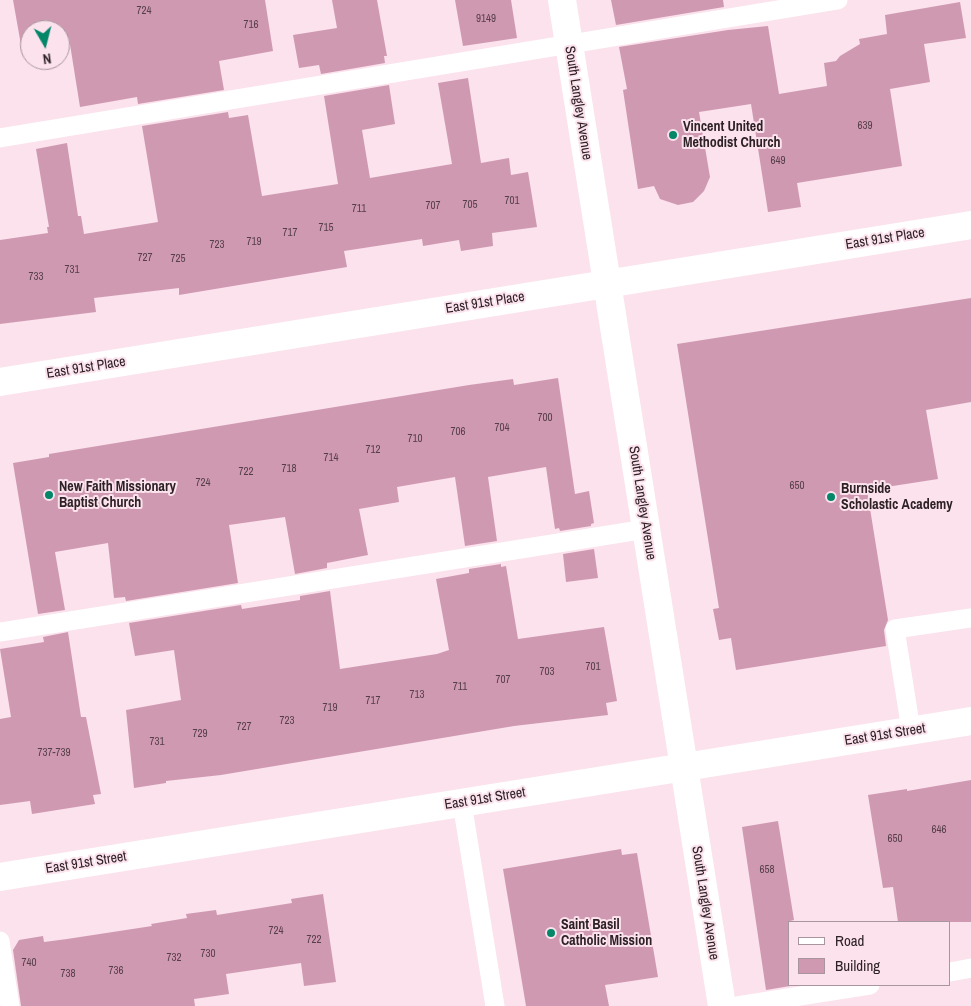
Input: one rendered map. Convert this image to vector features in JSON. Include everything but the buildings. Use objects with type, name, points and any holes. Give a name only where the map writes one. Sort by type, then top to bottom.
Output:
[{"type":"street","name":"South Langley Avenue","points":[[562,0],[722,1006]]},
{"type":"street","name":"East 91st Place","points":[[0,382],[971,225]]},
{"type":"street","name":"East 91st Street","points":[[0,877],[971,721]]},
{"type":"lane","points":[[0,138],[838,0]]},
{"type":"lane","points":[[0,632],[646,529]]},
{"type":"lane","points":[[911,730],[896,629],[971,618]]},
{"type":"lane","points":[[462,803],[495,1006]]},
{"type":"lane","points":[[0,941],[10,1006]]},
{"type":"lane","points":[[951,972],[971,968]]},
{"type":"lane","points":[[737,1006],[864,986]]},
{"type":"place","name":"Vincent United Methodist Church","points":[[673,135]]},
{"type":"place","name":"New Faith Missionary Baptist Church","points":[[49,495]]},
{"type":"place","name":"Burnside Scholastic Academy","points":[[831,497]]},
{"type":"place","name":"Saint Basil Catholic Mission","points":[[551,933]]}]
